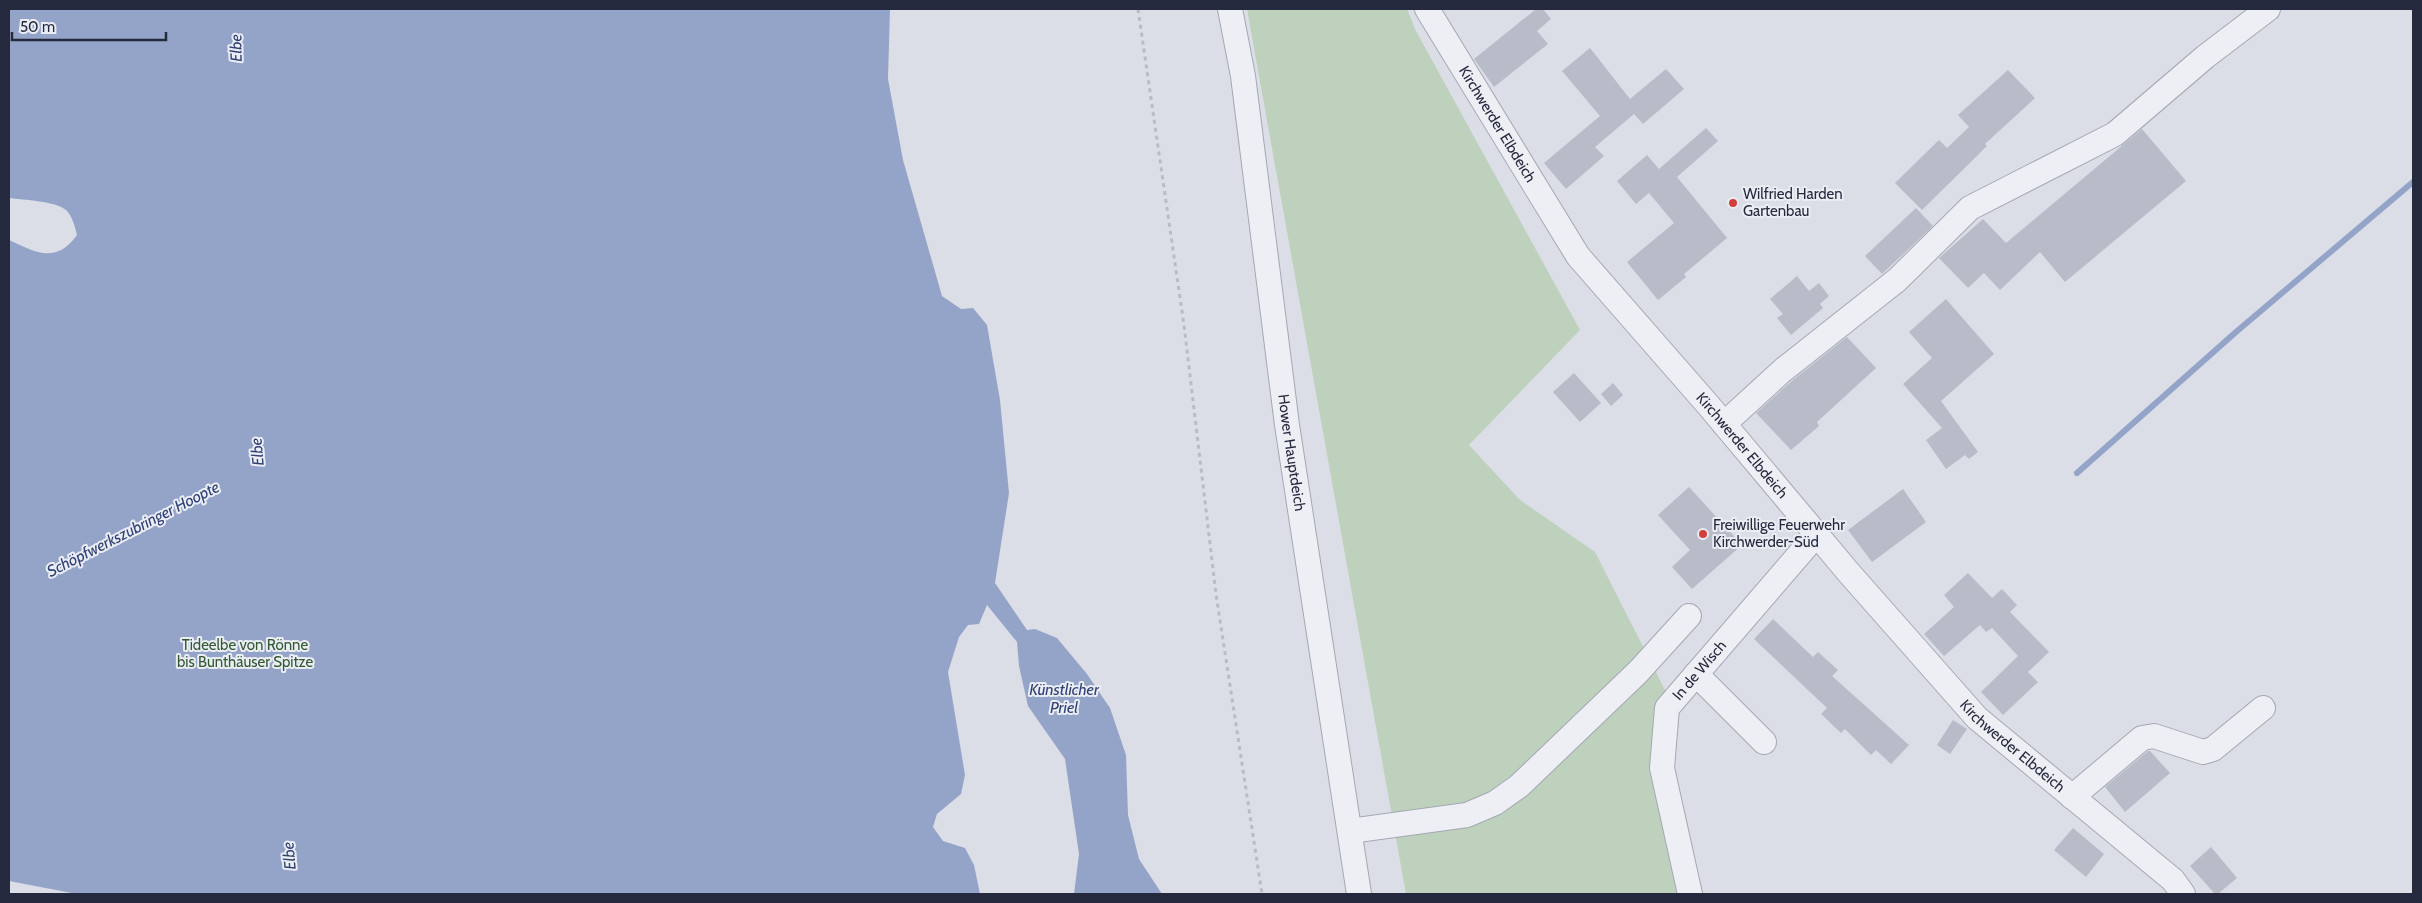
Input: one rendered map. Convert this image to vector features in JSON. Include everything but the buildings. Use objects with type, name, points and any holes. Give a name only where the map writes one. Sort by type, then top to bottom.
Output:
[{"type":"street","name":"Hower Hauptdeich","points":[[1230,9],[1243,76],[1287,425],[1359,894]]},
{"type":"street","name":"Kirchwerder Elbdeich","points":[[1427,9],[1578,256],[1724,424],[1816,535],[1977,718],[2173,880],[2183,894]]},
{"type":"street","points":[[1724,424],[1783,370],[1898,280],[1970,208],[2115,134],[2205,57],[2268,9]]},
{"type":"street","name":"In de Wisch","points":[[1690,894],[1662,768],[1667,708],[1816,535]]},
{"type":"street","points":[[1350,831],[1467,814],[1495,803],[1519,786],[1638,672],[1689,616]]},
{"type":"street","points":[[1696,674],[1764,742]]},
{"type":"street","points":[[2072,797],[2142,738],[2154,736],[2203,752],[2213,749],[2263,708]]},
{"type":"path","points":[[1138,9],[1184,325],[1216,594],[1262,894]]},
{"type":"green space","points":[[1247,9],[1407,9],[1416,31],[1580,330],[1469,445],[1520,500],[1595,552],[1668,696],[1667,768],[1699,894],[1406,894]]},
{"type":"water","points":[[9,9],[890,9],[888,79],[903,160],[942,296],[961,309],[973,308],[987,325],[1000,400],[1009,493],[995,583],[1027,630],[1035,629],[1057,638],[1087,674],[1110,708],[1126,755],[1128,815],[1139,859],[1162,894],[1074,894],[1079,854],[1065,759],[1028,706],[1019,666],[1017,642],[987,605],[979,624],[968,625],[959,637],[948,672],[965,775],[961,794],[937,814],[933,827],[943,841],[965,848],[974,865],[980,894],[77,894],[9,881],[9,240],[37,252],[54,253],[69,244],[77,235],[70,216],[61,207],[31,200],[9,198]]},
{"type":"waterway","points":[[2077,473],[2236,332],[2413,182]]},
{"type":"place","name":"Wilfried Harden Gartenbau","points":[[1733,203]]},
{"type":"place","name":"Freiwillige Feuerwehr Kirchwerder-Süd","points":[[1703,534]]},
{"type":"water label","name":"Elbe","points":[[236,48]]},
{"type":"water label","name":"Elbe","points":[[257,452]]},
{"type":"water label","name":"Schöpfwerkszubringer Hoopte","points":[[133,529]]},
{"type":"water label","name":"Künstlicher Priel","points":[[1064,698]]},
{"type":"water label","name":"Elbe","points":[[289,856]]},
{"type":"park label","name":"Tideelbe von Rönne bis Bunthäuser Spitze","points":[[245,654]]}]
